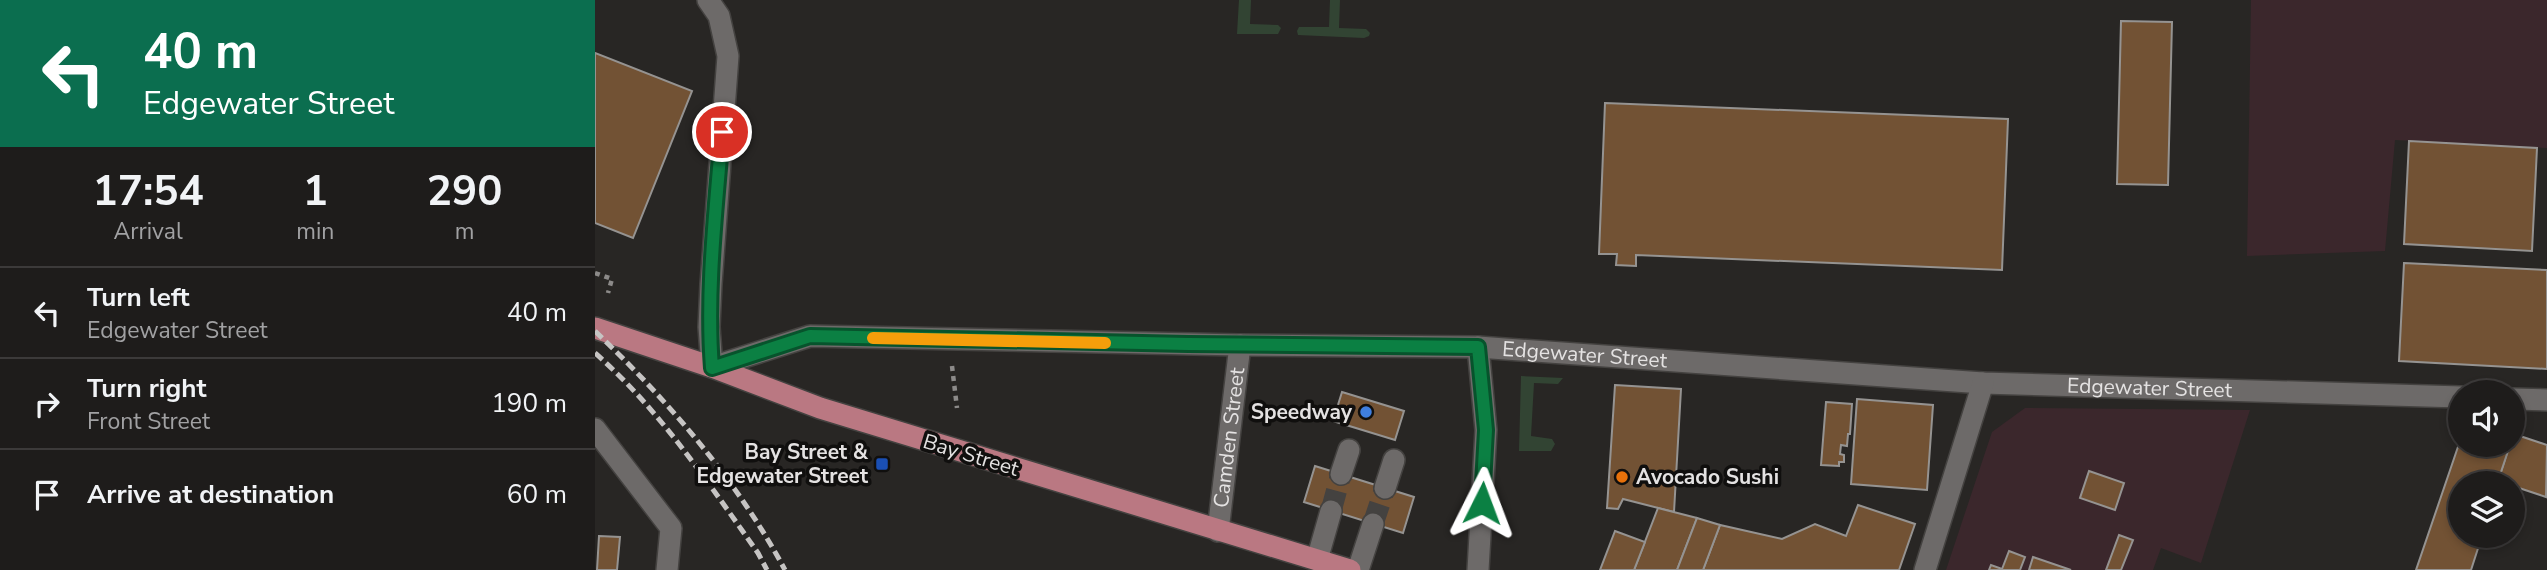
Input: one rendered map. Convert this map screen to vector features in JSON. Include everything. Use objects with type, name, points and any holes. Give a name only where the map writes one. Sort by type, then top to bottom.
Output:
[{"type":"main road","name":"Bay Street","points":[[595,328],[820,408],[1350,570]]},
{"type":"street","points":[[708,0],[719,16],[728,56],[711,284],[709,327],[712,368]]},
{"type":"street","name":"Edgewater Street","points":[[712,368],[810,336],[1478,347],[1983,383],[2448,397]]},
{"type":"street","name":"Camden Street","points":[[1218,531],[1240,345]]},
{"type":"street","points":[[1478,347],[1486,430],[1478,570]]},
{"type":"street","points":[[1925,570],[1983,383]]},
{"type":"street","points":[[2525,399],[2547,400]]},
{"type":"street","points":[[595,429],[671,528],[667,570]]},
{"type":"street","points":[[1341,474],[1349,450]]},
{"type":"street","points":[[1385,488],[1394,460]]},
{"type":"street","points":[[1317,560],[1331,511]]},
{"type":"street","points":[[1358,570],[1373,524]]},
{"type":"path","points":[[595,274],[612,279],[608,293]]},
{"type":"path","points":[[952,366],[957,408]]},
{"type":"shaded area","points":[[2251,0],[2547,0],[2547,148],[2395,140],[2385,251],[2247,256]]},
{"type":"shaded area","points":[[2025,408],[2250,410],[2201,563],[2161,548],[2153,570],[1946,570],[1992,432]]},
{"type":"green space","points":[[1239,0],[1251,0],[1250,24],[1278,25],[1281,28],[1278,34],[1237,34]]},
{"type":"green space","points":[[1330,0],[1340,0],[1339,28],[1366,29],[1370,33],[1369,36],[1298,35],[1299,27],[1329,27]]},
{"type":"green space","points":[[1521,376],[1563,378],[1558,384],[1534,383],[1531,436],[1552,439],[1555,444],[1551,451],[1519,451]]},
{"type":"building","points":[[2121,21],[2172,22],[2168,185],[2117,184]]},
{"type":"building","points":[[595,53],[692,91],[633,238],[595,223]]},
{"type":"building","points":[[1605,103],[2008,119],[2002,270],[1636,255],[1636,266],[1616,265],[1617,254],[1599,254]]},
{"type":"building","points":[[2409,141],[2537,148],[2532,251],[2404,244]]},
{"type":"building","points":[[2404,263],[2547,270],[2547,369],[2399,361]]},
{"type":"building","points":[[1615,385],[1681,389],[1674,512],[1623,499],[1618,509],[1607,508]]},
{"type":"building","points":[[1342,392],[1404,411],[1395,440],[1333,421]]},
{"type":"building","points":[[1857,399],[1933,405],[1927,490],[1851,484]]},
{"type":"building","points":[[1826,402],[1852,404],[1850,434],[1847,446],[1841,445],[1840,454],[1844,455],[1844,462],[1839,462],[1839,466],[1821,465]]},
{"type":"building","points":[[2525,438],[2547,445],[2546,497],[2525,490],[2525,471],[2501,471],[2506,457],[2525,457]]},
{"type":"building","points":[[2455,457],[2506,457],[2501,471],[2450,471]]},
{"type":"building","points":[[1315,466],[1414,497],[1403,533],[1304,502]]},
{"type":"building","points":[[2089,471],[2124,483],[2115,510],[2080,498]]},
{"type":"building","points":[[2448,476],[2448,548],[2478,548],[2471,570],[2416,570]]},
{"type":"building","points":[[1858,505],[1915,524],[1899,570],[1703,570],[1720,525],[1782,539],[1815,524],[1846,536]]},
{"type":"building","points":[[1658,508],[1697,518],[1677,570],[1634,570]]},
{"type":"building","points":[[1697,518],[1720,525],[1703,570],[1677,570]]},
{"type":"building","points":[[1615,531],[1645,542],[1634,570],[1600,570]]},
{"type":"building","points":[[2119,535],[2133,540],[2121,570],[2106,570]]},
{"type":"building","points":[[599,536],[620,537],[617,570],[597,570]]},
{"type":"building","points":[[2009,551],[2025,557],[2020,570],[1989,570],[1991,565],[2002,569]]},
{"type":"building","points":[[2033,557],[2071,570],[2029,570]]},
{"type":"tunnel","points":[[1331,511],[1341,474]]},
{"type":"tunnel","points":[[1373,524],[1385,488]]},
{"type":"railway","points":[[595,331],[649,385],[723,473],[785,570]]},
{"type":"railway","points":[[595,353],[619,375],[683,448],[758,553],[767,570]]},
{"type":"slow traffic","points":[[873,338],[1105,343]]},
{"type":"place","name":"Speedway","points":[[1366,412]]},
{"type":"place","name":"Bay Street & Edgewater Street","points":[[882,464]]},
{"type":"place","name":"Avocado Sushi","points":[[1622,477]]},
{"type":"route","points":[[722,132],[709,327],[712,368],[810,336],[1478,347],[1486,430],[1482,503]]}]
